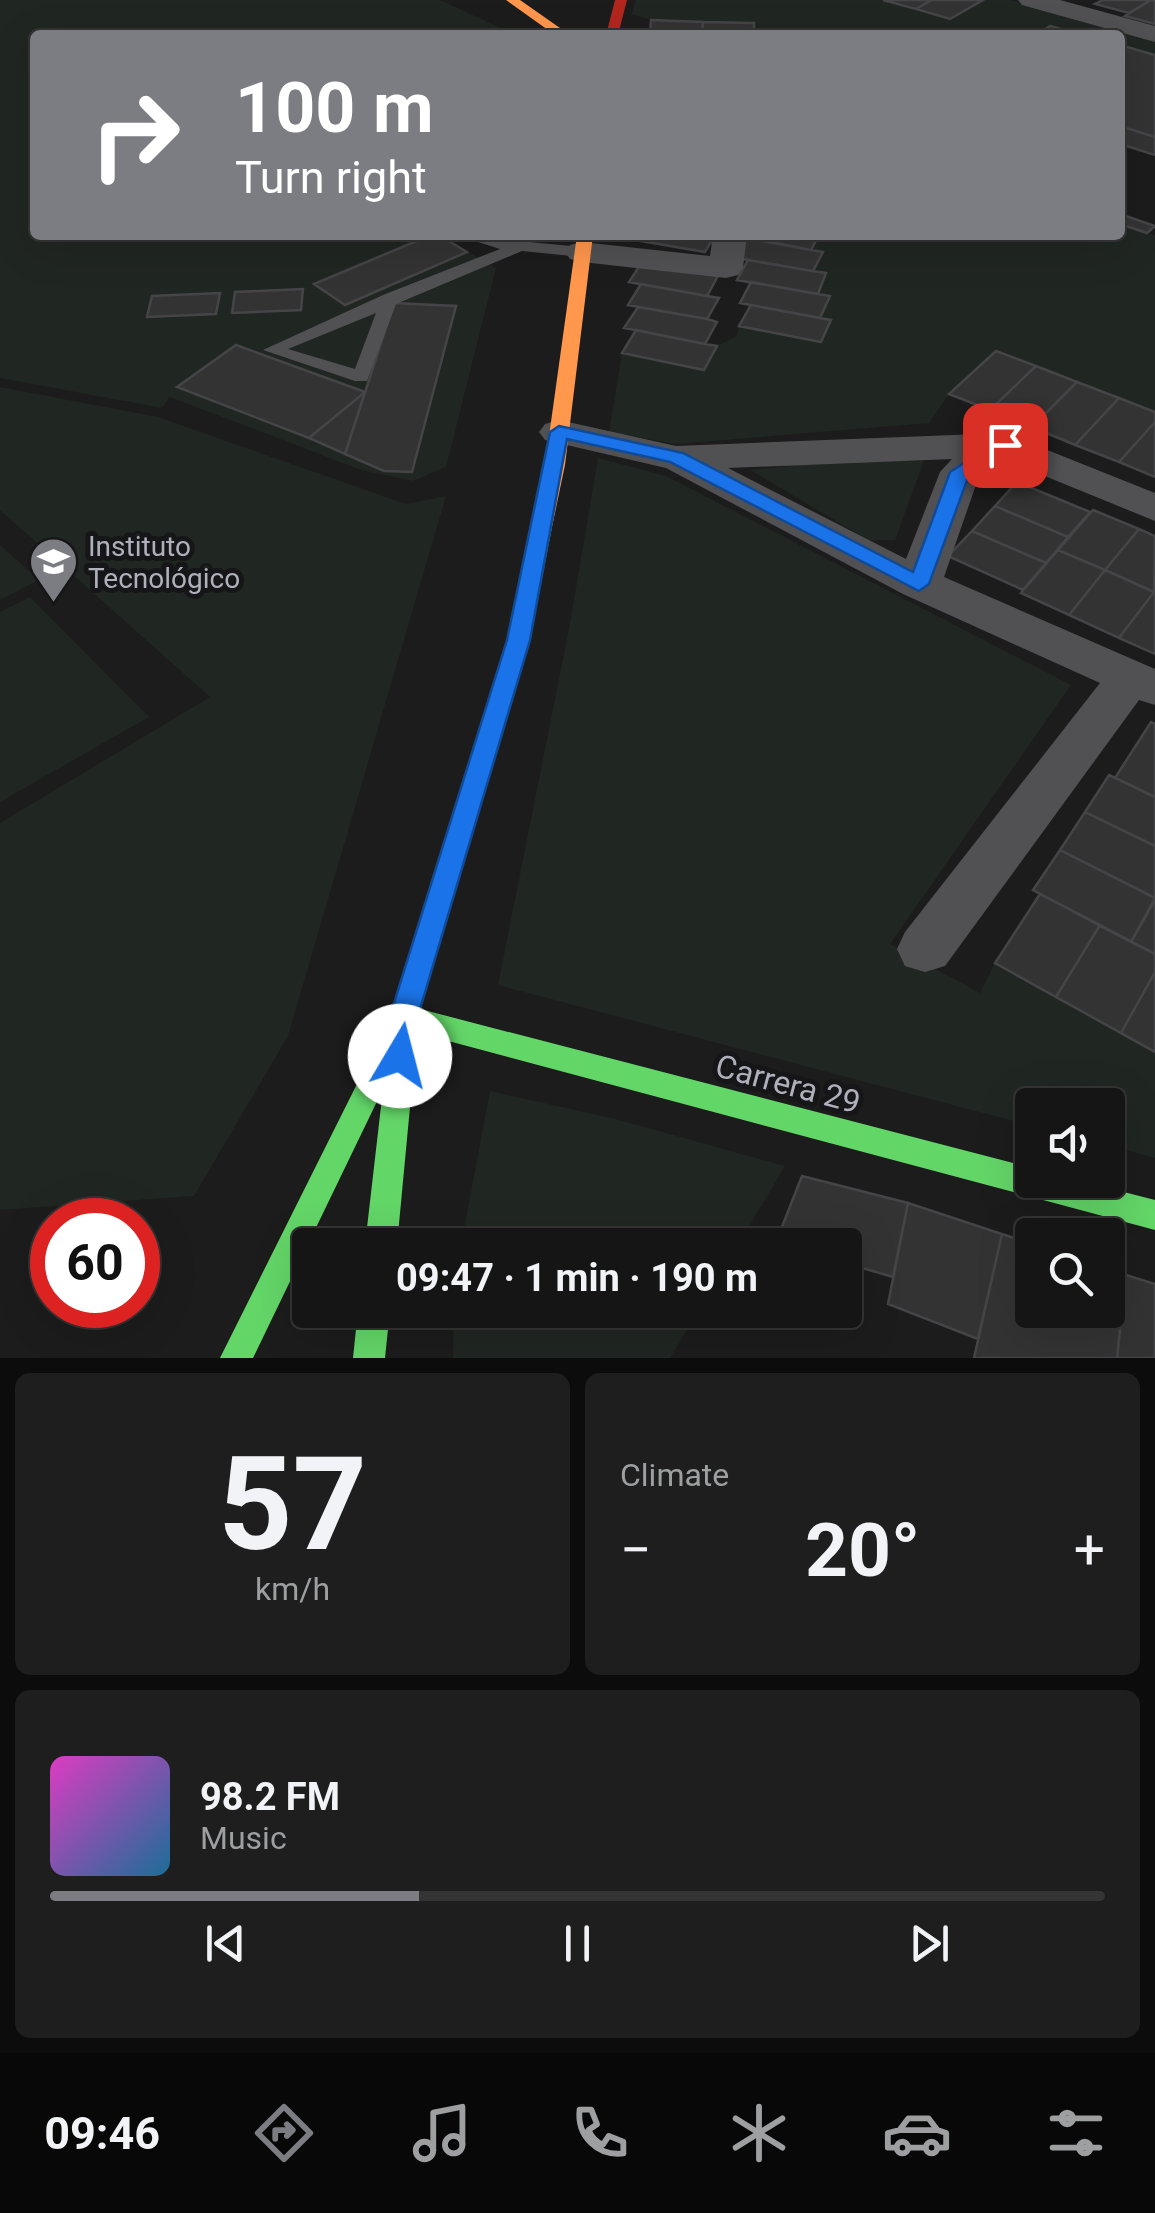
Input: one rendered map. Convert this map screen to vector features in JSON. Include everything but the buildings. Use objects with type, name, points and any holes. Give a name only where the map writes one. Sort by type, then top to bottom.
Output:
[{"type":"main road","points":[[512,0],[557,30]]},
{"type":"main road","points":[[613,30],[620,0]]},
{"type":"main road","points":[[236,1358],[404,1016],[518,640],[559,432],[583,244]]},
{"type":"main road","points":[[383,1228],[404,1016]]},
{"type":"main road","name":"Carrera 29","points":[[404,1016],[1155,1215]]},
{"type":"main road","points":[[369,1358],[372,1328]]},
{"type":"street","points":[[1031,0],[1155,34]]},
{"type":"street","points":[[583,244],[726,268],[729,240]]},
{"type":"street","points":[[559,432],[676,458],[1005,445],[1155,508]]},
{"type":"street","points":[[919,584],[960,472],[1005,445]]},
{"type":"street","points":[[676,458],[919,584],[1143,683],[924,949]]},
{"type":"lane","points":[[489,240],[520,246],[583,244]]},
{"type":"lane","points":[[389,298],[360,377],[272,350],[389,298],[520,246]]},
{"type":"shaded area","points":[[0,0],[440,0],[505,30],[30,30],[30,240],[448,240],[496,268],[446,467],[413,481],[361,470],[170,397],[162,408],[0,378]]},
{"type":"shaded area","points":[[636,0],[882,0],[950,19],[983,0],[1010,0],[1119,30],[1065,30],[1050,26],[1044,30],[755,30],[754,23],[651,20],[632,14]]},
{"type":"shaded area","points":[[1125,32],[1155,40],[1155,55],[1125,46]]},
{"type":"shaded area","points":[[1125,226],[1155,235],[1155,411],[996,351],[949,394],[929,423],[676,444],[609,432],[622,353],[704,369],[717,346],[737,336],[739,326],[821,341],[831,320],[820,318],[830,297],[818,294],[813,271],[822,252],[811,250],[816,240],[1125,240]]},
{"type":"shaded area","points":[[0,387],[158,417],[406,504],[446,496],[288,1036],[194,1196],[30,1198],[30,1208],[0,1210],[0,823],[210,697],[0,510]]},
{"type":"shaded area","points":[[598,458],[666,476],[1071,685],[890,944],[980,993],[995,963],[1155,1051],[1155,1158],[1125,1150],[1125,1088],[1015,1088],[1015,1122],[498,985],[569,629]]},
{"type":"shaded area","points":[[860,458],[924,461],[895,540],[868,540],[750,470]]},
{"type":"shaded area","points":[[0,545],[39,580],[0,600]]},
{"type":"shaded area","points":[[30,597],[149,717],[0,802],[0,612]]},
{"type":"shaded area","points":[[490,1091],[616,1119],[785,1166],[748,1228],[464,1228]]},
{"type":"shaded area","points":[[454,1328],[688,1328],[670,1358],[453,1358]]},
{"type":"traffic: fast","points":[[236,1358],[404,1017],[519,640],[542,527]]},
{"type":"traffic: fast","points":[[404,1017],[1155,1215]]},
{"type":"traffic: fast","points":[[383,1228],[401,1054]]},
{"type":"traffic: fast","points":[[369,1358],[372,1328]]},
{"type":"traffic: slow","points":[[512,0],[557,30]]},
{"type":"traffic: slow","points":[[542,527],[555,465],[584,240]]},
{"type":"traffic: jam","points":[[613,30],[621,0]]},
{"type":"place","name":"Instituto Tecnológico","points":[[53,604]]},
{"type":"route","points":[[400,1056],[404,1016],[518,640],[559,432],[676,458],[919,584],[960,472],[1005,445]]}]
